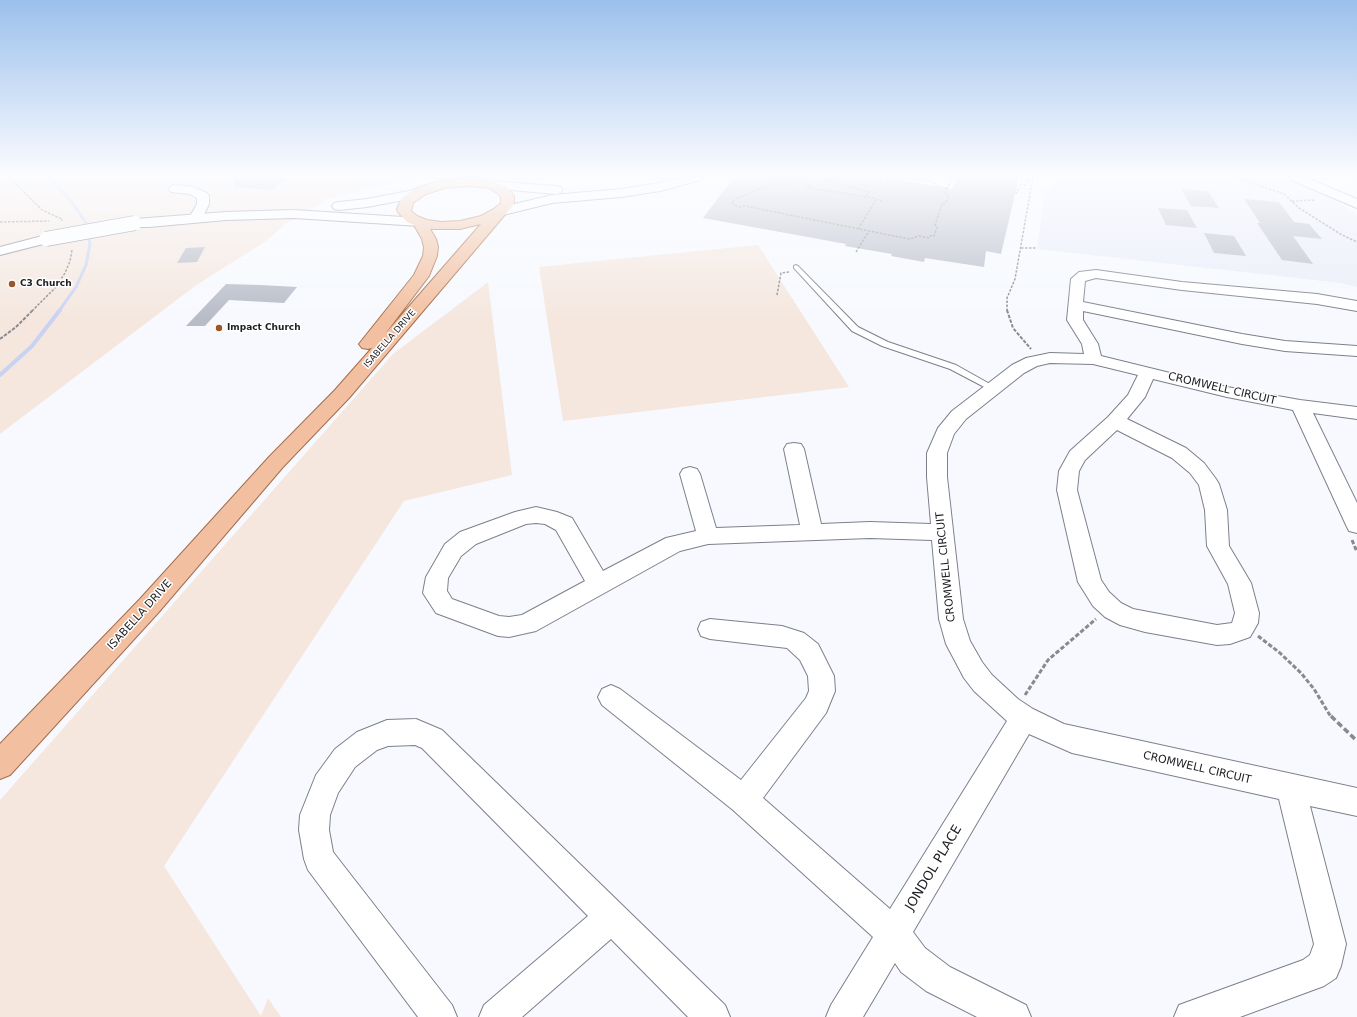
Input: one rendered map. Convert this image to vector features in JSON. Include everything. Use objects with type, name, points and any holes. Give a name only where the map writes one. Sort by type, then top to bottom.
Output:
[{"type":"main road","name":"ISABELLA DRIVE","points":[[276,462],[421,276],[430,256],[431,247],[429,238],[421,224]]},
{"type":"main road","points":[[432,224],[440,226],[463,224]]},
{"type":"main road","name":"ISABELLA DRIVE","points":[[0,765],[149,606],[276,462],[342,394],[488,224]]},
{"type":"street","points":[[0,251],[46,239],[127,224]]},
{"type":"street","points":[[1093,359],[1090,344],[1076,320],[1075,305],[1078,279],[1084,275],[1096,274],[1182,286],[1317,299],[1357,306]]},
{"type":"street","points":[[1075,305],[1249,340],[1306,348],[1357,351]]},
{"type":"street","name":"CROMWELL CIRCUIT","points":[[1357,413],[1300,406],[1227,392],[1093,359],[1060,357],[1032,362],[1018,369],[993,388],[959,415],[945,432],[937,453],[937,477],[951,619],[958,644],[972,670],[983,683],[1020,715],[1056,734],[1072,740],[1291,789],[1357,802]]},
{"type":"street","points":[[1115,421],[1179,453],[1197,468],[1209,484],[1216,510],[1218,546],[1239,583],[1247,613],[1246,622],[1240,630],[1230,634],[1217,635],[1128,618],[1111,608],[1101,599],[1090,582],[1067,490],[1069,471],[1078,456],[1115,421],[1136,397],[1148,372]]},
{"type":"street","points":[[1300,406],[1354,531]]},
{"type":"street","points":[[794,449],[812,532]]},
{"type":"street","points":[[690,474],[708,536]]},
{"type":"street","points":[[600,584],[564,524],[549,517],[536,515],[523,517],[468,538],[453,550],[437,577],[435,593],[444,606],[498,626],[509,627],[527,624],[674,544],[708,536],[870,530],[942,532]]},
{"type":"street","points":[[710,629],[782,636],[795,640],[809,652],[821,676],[822,691],[817,705],[743,800]]},
{"type":"street","points":[[611,697],[743,800],[894,934],[913,960],[938,979],[1014,1017]]},
{"type":"street","name":"JONDOL PLACE","points":[[843,1017],[894,934],[1020,715]]},
{"type":"street","points":[[440,1017],[319,859],[314,830],[315,815],[326,785],[346,758],[367,741],[387,733],[416,732],[432,738],[713,1017]]},
{"type":"street","points":[[1191,1017],[1312,974],[1324,966],[1330,944],[1291,789]]},
{"type":"street","points":[[496,1017],[612,917]]},
{"type":"lane","points":[[797,268],[855,329],[885,344],[932,359],[993,388]]},
{"type":"path","points":[[835,224],[909,239],[919,236],[930,238],[930,236],[934,236],[937,227],[934,224]]},
{"type":"path","points":[[858,229],[861,224]]},
{"type":"path","points":[[1025,224],[1015,279],[1007,298],[1006,312],[1012,328],[1031,350]]},
{"type":"path","points":[[1326,224],[1357,242]]},
{"type":"path","points":[[856,252],[869,231]]},
{"type":"path","points":[[0,339],[16,327],[41,304],[55,288],[65,273],[70,261],[72,248]]},
{"type":"path","points":[[1021,248],[1037,248]]},
{"type":"path","points":[[777,295],[781,273],[797,268]]},
{"type":"path","points":[[1354,531],[1357,552]]},
{"type":"path","points":[[1020,715],[1032,682],[1048,660],[1111,608]]},
{"type":"path","points":[[1244,625],[1280,653],[1302,673],[1339,727],[1357,742]]},
{"type":"shaded area","points":[[0,224],[284,224],[266,241],[195,286],[0,434]]},
{"type":"shaded area","points":[[1041,224],[1357,224],[1357,287],[1341,283],[1037,249]]},
{"type":"shaded area","points":[[758,245],[849,387],[563,421],[539,267]]},
{"type":"shaded area","points":[[488,282],[512,475],[404,501],[164,866],[261,1016],[268,998],[281,1017],[0,1017],[0,800],[393,354]]},
{"type":"building","points":[[739,224],[1008,224],[1001,254],[986,251],[984,267],[925,258],[924,262],[891,256],[892,254],[845,246],[846,244]]},
{"type":"building","points":[[1195,224],[1197,228],[1166,225]]},
{"type":"building","points":[[1258,224],[1309,224],[1322,239],[1293,236],[1313,264],[1282,260]]},
{"type":"building","points":[[1204,233],[1234,236],[1246,256],[1214,253]]},
{"type":"building","points":[[205,247],[197,262],[177,263],[186,248]]},
{"type":"building","points":[[226,284],[297,287],[284,303],[229,300],[205,326],[186,326]]},
{"type":"waterway","points":[[59,311],[76,287],[86,265],[90,244],[86,224]]},
{"type":"waterway","points":[[0,375],[32,346],[60,310]]},
{"type":"place","name":"C3 Church","points":[[12,284]]},
{"type":"place","name":"Impact Church","points":[[219,328]]}]
